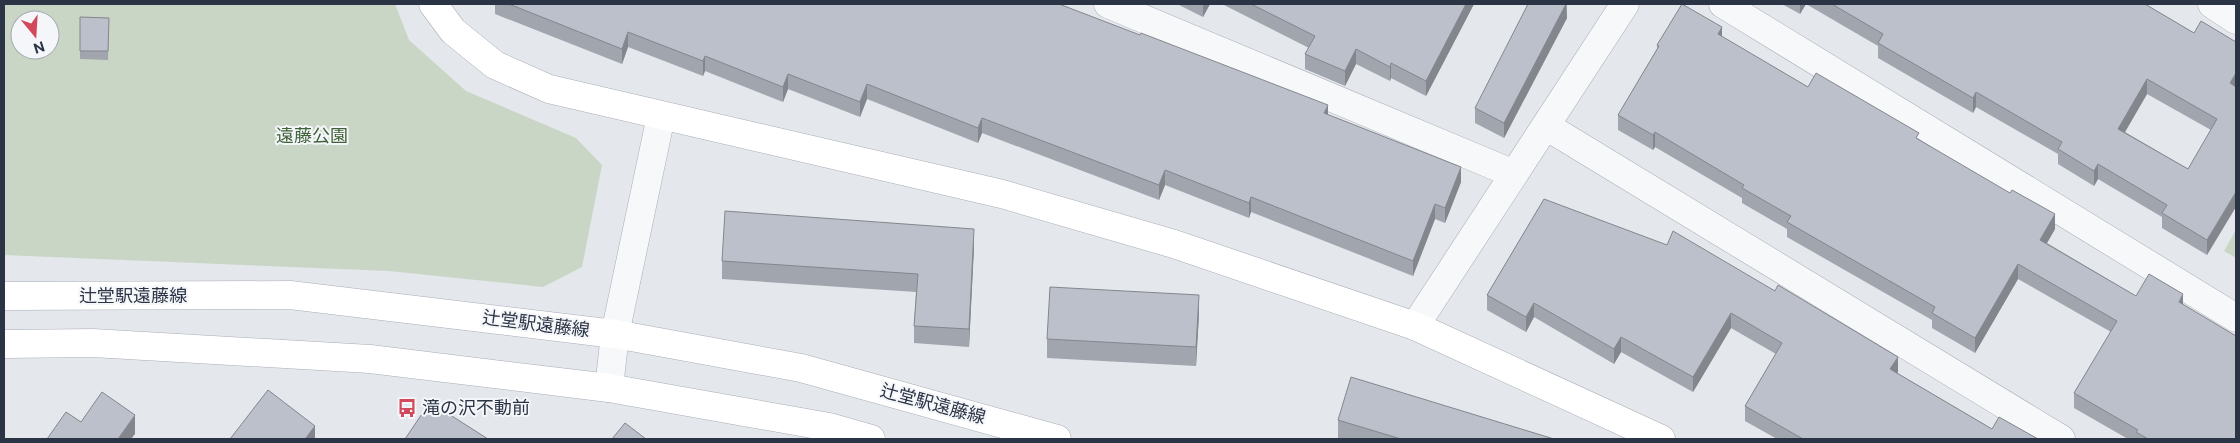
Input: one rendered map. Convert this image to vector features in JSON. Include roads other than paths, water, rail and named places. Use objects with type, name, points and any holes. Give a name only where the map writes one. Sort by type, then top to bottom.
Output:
[{"type":"street","points":[[433,4],[453,31],[495,64],[549,89],[1002,194],[1174,244],[1415,326],[1661,439]]},
{"type":"street","points":[[1108,4],[1514,174]]},
{"type":"street","points":[[1723,4],[2236,318]]},
{"type":"street","points":[[2212,4],[2236,20]]},
{"type":"street","points":[[1415,326],[1546,126],[1616,6]]},
{"type":"street","points":[[608,388],[615,334],[661,116]]},
{"type":"street","points":[[1546,126],[2060,439]]},
{"type":"street","name":"辻堂駅遠藤線","points":[[4,296],[290,295],[615,334],[801,368],[1057,439]]},
{"type":"street","points":[[4,344],[93,343],[370,358],[608,388],[829,426],[871,439]]},
{"type":"place","name":"滝の沢不動前","points":[[407,408]]},
{"type":"park label","name":"遠藤公園","points":[[312,136]]}]
